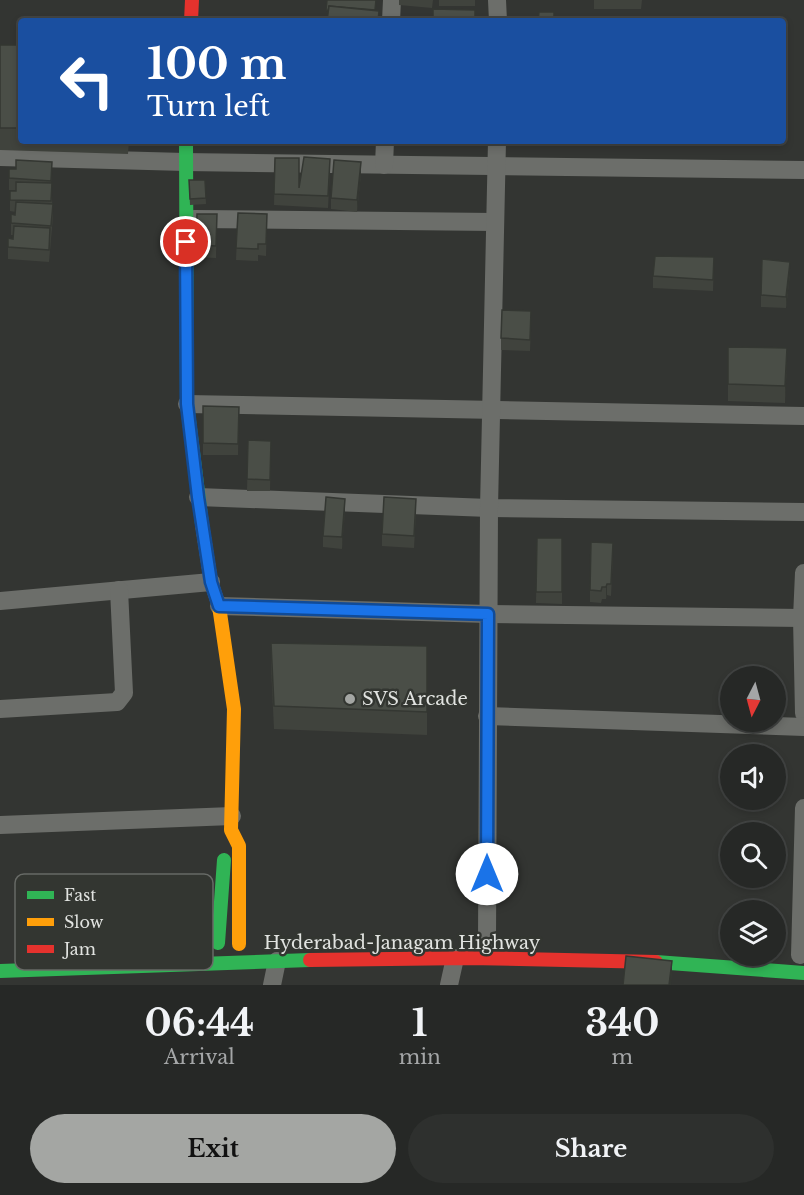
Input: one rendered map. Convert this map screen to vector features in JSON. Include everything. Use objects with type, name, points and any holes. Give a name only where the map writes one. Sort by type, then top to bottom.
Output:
[{"type":"main road","points":[[191,18],[192,0]]},
{"type":"main road","points":[[186,144],[187,404],[211,582],[219,606],[234,709],[232,823]]},
{"type":"main road","name":"Hyderabad-Janagam Highway","points":[[213,943],[245,944],[239,846],[232,823]]},
{"type":"main road","name":"Hyderabad-Janagam Highway","points":[[213,936],[226,839],[232,823]]},
{"type":"main road","points":[[638,948],[672,950]]},
{"type":"main road","name":"Hyderabad-Janagam Highway","points":[[213,965],[277,961],[455,958],[797,966]]},
{"type":"main road","name":"Hyderabad-Janagam Highway","points":[[0,971],[30,977],[138,970]]},
{"type":"street","points":[[391,18],[392,0]]},
{"type":"street","points":[[497,0],[498,18]]},
{"type":"street","points":[[384,165],[385,144]]},
{"type":"street","points":[[487,941],[489,508],[497,144]]},
{"type":"street","points":[[0,157],[185,162],[804,170]]},
{"type":"street","points":[[186,218],[495,222]]},
{"type":"street","points":[[187,404],[804,416]]},
{"type":"street","points":[[198,497],[489,508],[804,512]]},
{"type":"street","points":[[804,573],[802,618],[804,713]]},
{"type":"street","points":[[0,601],[211,582]]},
{"type":"street","points":[[0,709],[117,702],[122,698],[124,693],[119,590]]},
{"type":"street","points":[[219,606],[488,614],[802,618]]},
{"type":"street","points":[[487,716],[804,727]]},
{"type":"street","points":[[797,966],[804,808]]},
{"type":"street","points":[[0,825],[232,823]]},
{"type":"street","points":[[448,985],[455,958]]},
{"type":"street","points":[[272,985],[277,961]]},
{"type":"building","points":[[327,0],[376,0],[375,10],[329,6],[328,11],[326,10]]},
{"type":"building","points":[[329,6],[379,11],[378,18],[327,18]]},
{"type":"building","points":[[433,9],[475,10],[475,18],[433,18]]},
{"type":"building","points":[[539,12],[554,12],[554,18],[538,18]]},
{"type":"building","points":[[0,45],[18,45],[18,128],[0,128]]},
{"type":"building","points":[[304,157],[330,159],[328,196],[274,194],[275,158],[299,158],[299,188]]},
{"type":"building","points":[[16,160],[52,162],[51,181],[9,178],[9,169],[16,169]]},
{"type":"building","points":[[334,160],[361,162],[357,200],[331,198]]},
{"type":"building","points":[[189,180],[205,180],[206,198],[190,199]]},
{"type":"building","points":[[16,182],[52,183],[51,201],[10,200],[10,191],[16,191]]},
{"type":"building","points":[[16,202],[53,204],[51,226],[11,223],[11,214],[15,215]]},
{"type":"building","points":[[238,213],[267,214],[266,244],[258,244],[258,249],[236,248]]},
{"type":"building","points":[[197,214],[217,214],[216,246],[196,245]]},
{"type":"building","points":[[14,226],[50,228],[49,250],[8,247],[8,238],[13,239]]},
{"type":"building","points":[[655,256],[714,257],[713,280],[653,276]]},
{"type":"building","points":[[762,259],[790,262],[786,297],[761,295]]},
{"type":"building","points":[[502,310],[531,311],[530,340],[501,338]]},
{"type":"building","points":[[728,347],[787,348],[785,386],[728,384]]},
{"type":"building","points":[[203,406],[239,407],[238,444],[203,443]]},
{"type":"building","points":[[248,440],[271,441],[270,480],[247,479]]},
{"type":"building","points":[[326,497],[345,499],[342,537],[323,536]]},
{"type":"building","points":[[384,497],[416,499],[414,536],[382,534]]},
{"type":"building","points":[[537,538],[562,538],[562,592],[536,592]]},
{"type":"building","points":[[591,542],[613,543],[611,584],[602,587],[601,591],[590,590]]},
{"type":"building","name":"SVS Arcade","points":[[271,643],[427,646],[427,712],[274,706]]},
{"type":"building","points":[[626,956],[672,961],[669,985],[623,985]]},
{"type":"traffic: fast","points":[[186,144],[187,404],[202,524]]},
{"type":"traffic: fast","points":[[218,943],[224,860]]},
{"type":"traffic: fast","points":[[213,963],[310,960]]},
{"type":"traffic: fast","points":[[656,962],[804,973]]},
{"type":"traffic: fast","points":[[0,971],[28,970]]},
{"type":"traffic: slow","points":[[202,524],[211,582],[219,606],[234,709],[231,830],[239,846],[239,944]]},
{"type":"traffic: jam","points":[[191,18],[192,0]]},
{"type":"traffic: jam","points":[[310,960],[470,958],[656,962]]},
{"type":"place","name":"SVS Arcade","points":[[350,699]]},
{"type":"route","points":[[186,242],[187,404],[211,582],[219,606],[488,614],[487,874]]}]
